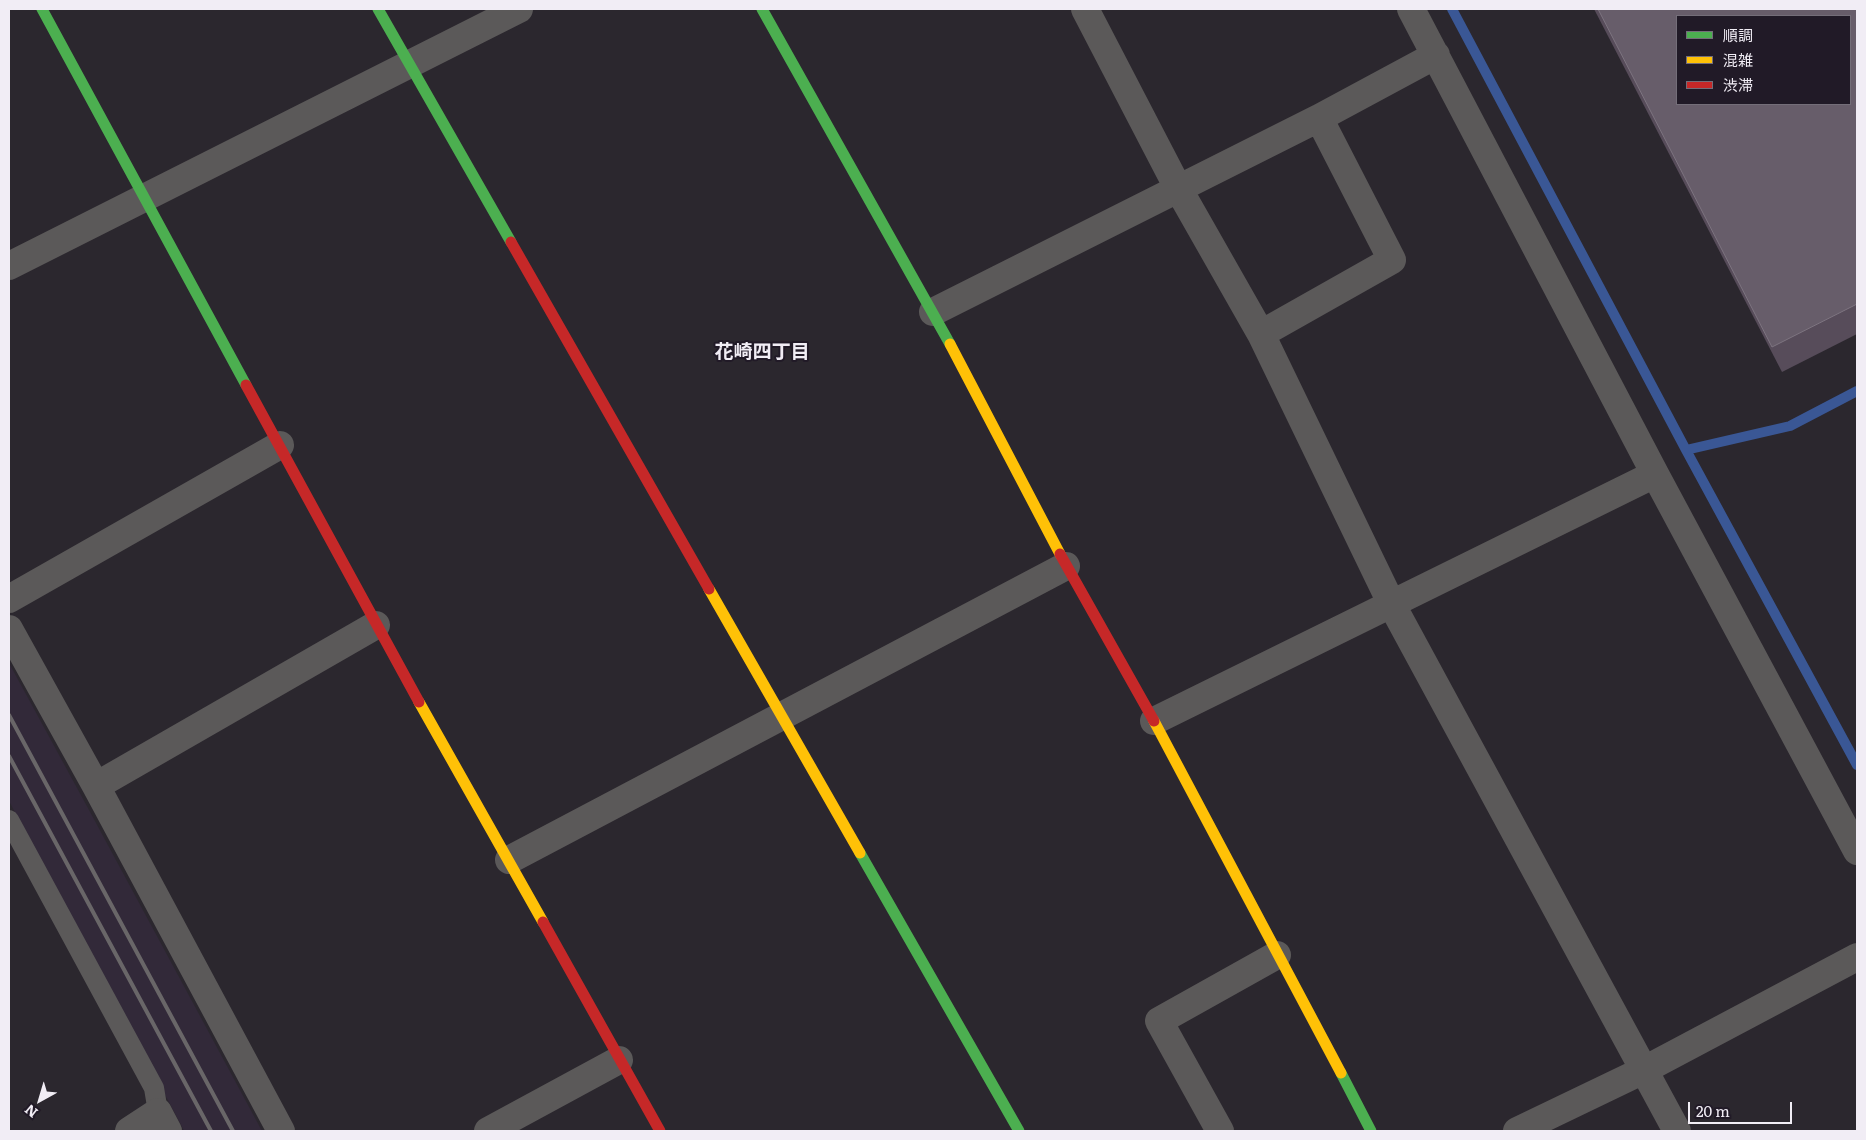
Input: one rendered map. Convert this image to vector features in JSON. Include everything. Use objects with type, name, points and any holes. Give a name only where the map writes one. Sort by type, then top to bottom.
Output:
[{"type":"street","points":[[42,9],[376,625],[660,1131]]},
{"type":"street","points":[[378,9],[1019,1131]]},
{"type":"street","points":[[9,266],[520,9]]},
{"type":"street","points":[[762,9],[933,312],[1066,566],[1154,721],[1372,1131]]},
{"type":"street","points":[[1085,9],[1178,188],[1261,334],[1392,605],[1677,1131]]},
{"type":"street","points":[[1411,9],[1655,474],[1857,851]]},
{"type":"street","points":[[933,312],[1319,118],[1436,55]]},
{"type":"street","points":[[1261,334],[1392,260],[1319,118]]},
{"type":"street","points":[[9,598],[280,445]]},
{"type":"street","points":[[1154,721],[1655,474]]},
{"type":"street","points":[[509,860],[1066,566]]},
{"type":"street","points":[[96,786],[376,625]]},
{"type":"street","points":[[9,629],[96,786],[280,1131]]},
{"type":"street","points":[[1220,1131],[1159,1021],[1277,955]]},
{"type":"street","points":[[1517,1131],[1644,1070],[1857,957]]},
{"type":"street","points":[[488,1131],[619,1060]]},
{"type":"street","points":[[129,1131],[163,1122]]},
{"type":"lane","points":[[9,820],[154,1088],[163,1122]]},
{"type":"shaded area","points":[[9,663],[262,1131],[184,1131],[9,801]]},
{"type":"building","points":[[1598,9],[1857,9],[1857,304],[1772,347]]},
{"type":"waterway","points":[[1452,9],[1686,450],[1857,765]]},
{"type":"waterway","points":[[1686,450],[1790,426],[1857,391]]},
{"type":"railway","points":[[9,715],[233,1131]]},
{"type":"railway","points":[[9,756],[211,1131]]},
{"type":"traffic: fast","points":[[42,9],[246,385]]},
{"type":"traffic: fast","points":[[378,9],[511,242]]},
{"type":"traffic: fast","points":[[762,9],[950,344]]},
{"type":"traffic: fast","points":[[860,853],[1019,1131]]},
{"type":"traffic: fast","points":[[1341,1073],[1371,1131]]},
{"type":"traffic: slow","points":[[950,344],[1060,554]]},
{"type":"traffic: slow","points":[[709,589],[860,853]]},
{"type":"traffic: slow","points":[[419,702],[543,922]]},
{"type":"traffic: slow","points":[[1154,721],[1341,1073]]},
{"type":"traffic: jam","points":[[511,242],[709,589]]},
{"type":"traffic: jam","points":[[246,385],[419,702]]},
{"type":"traffic: jam","points":[[1060,554],[1154,721]]},
{"type":"traffic: jam","points":[[543,922],[660,1131]]},
{"type":"district","name":"花崎四丁目","points":[[762,352]]}]
